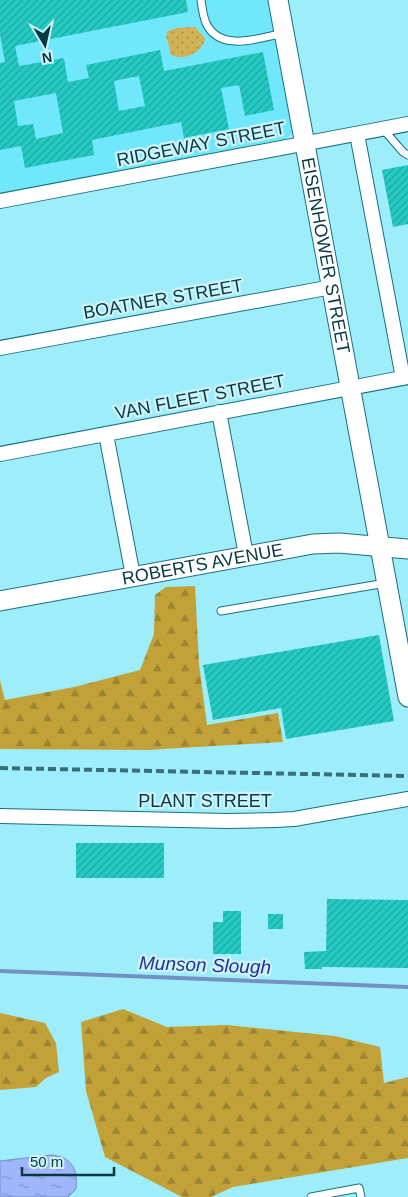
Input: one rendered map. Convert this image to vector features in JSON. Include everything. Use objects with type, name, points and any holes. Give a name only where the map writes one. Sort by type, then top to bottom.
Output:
[{"type":"street","name":"EISENHOWER STREET","points":[[278,0],[408,697]]},
{"type":"street","name":"RIDGEWAY STREET","points":[[0,201],[408,124]]},
{"type":"street","points":[[357,134],[405,378]]},
{"type":"street","name":"BOATNER STREET","points":[[0,348],[332,287]]},
{"type":"street","name":"VAN FLEET STREET","points":[[0,454],[405,378]]},
{"type":"street","points":[[219,412],[246,555]]},
{"type":"street","points":[[106,434],[132,576]]},
{"type":"street","points":[[339,543],[365,530],[370,524],[373,510]]},
{"type":"street","name":"ROBERTS AVENUE","points":[[1,598],[313,544],[339,543],[408,550]]},
{"type":"street","name":"PLANT STREET","points":[[0,816],[227,821],[275,820],[294,819],[408,799]]},
{"type":"lane","points":[[201,0],[206,23],[218,36],[225,40],[245,41],[284,33]]},
{"type":"lane","points":[[383,129],[403,152],[408,155]]},
{"type":"lane","points":[[221,611],[387,583]]},
{"type":"lane","points":[[310,1197],[359,1188],[361,1197]]},
{"type":"shaded area","points":[[0,0],[271,0],[294,131],[286,139],[0,193]]},
{"type":"shaded area","points":[[195,27],[205,38],[201,48],[187,56],[176,57],[171,55],[166,35],[168,31]]},
{"type":"green space","points":[[195,586],[199,664],[207,725],[278,713],[283,742],[147,750],[0,749],[0,680],[5,700],[74,687],[140,670],[154,634],[155,595],[166,587]]},
{"type":"green space","points":[[123,1009],[167,1027],[227,1025],[335,1036],[380,1047],[384,1083],[408,1077],[408,1158],[233,1187],[211,1197],[182,1197],[105,1157],[86,1091],[81,1022]]},
{"type":"green space","points":[[0,1013],[45,1023],[56,1043],[59,1072],[46,1078],[36,1087],[0,1090]]},
{"type":"water","points":[[51,1155],[69,1161],[75,1170],[76,1189],[68,1197],[0,1197],[0,1161]]},
{"type":"building","points":[[0,0],[186,0],[188,12],[15,46],[19,66],[64,58],[68,82],[89,78],[86,65],[160,50],[164,71],[263,52],[274,110],[245,116],[239,85],[221,88],[229,129],[184,138],[181,122],[92,140],[94,155],[25,168],[21,146],[0,150],[0,63],[5,62],[0,34]],"holes":[[[139,76],[145,106],[119,111],[114,81]],[[56,93],[63,133],[36,139],[33,124],[18,126],[14,101]]]},
{"type":"building","points":[[408,165],[408,224],[393,227],[382,170]]},
{"type":"building","points":[[379,635],[394,721],[286,739],[281,708],[213,720],[203,665]]},
{"type":"building","points":[[76,843],[164,843],[164,878],[76,878]]},
{"type":"building","points":[[327,899],[408,900],[408,968],[322,967],[322,969],[305,969],[304,952],[326,951]]},
{"type":"building","points":[[223,911],[241,911],[241,954],[213,954],[213,922],[223,922]]},
{"type":"building","points":[[268,914],[283,914],[283,929],[268,929]]},
{"type":"waterway","name":"Munson Slough","points":[[0,971],[408,987]]},
{"type":"railway","points":[[0,768],[408,776]]}]
